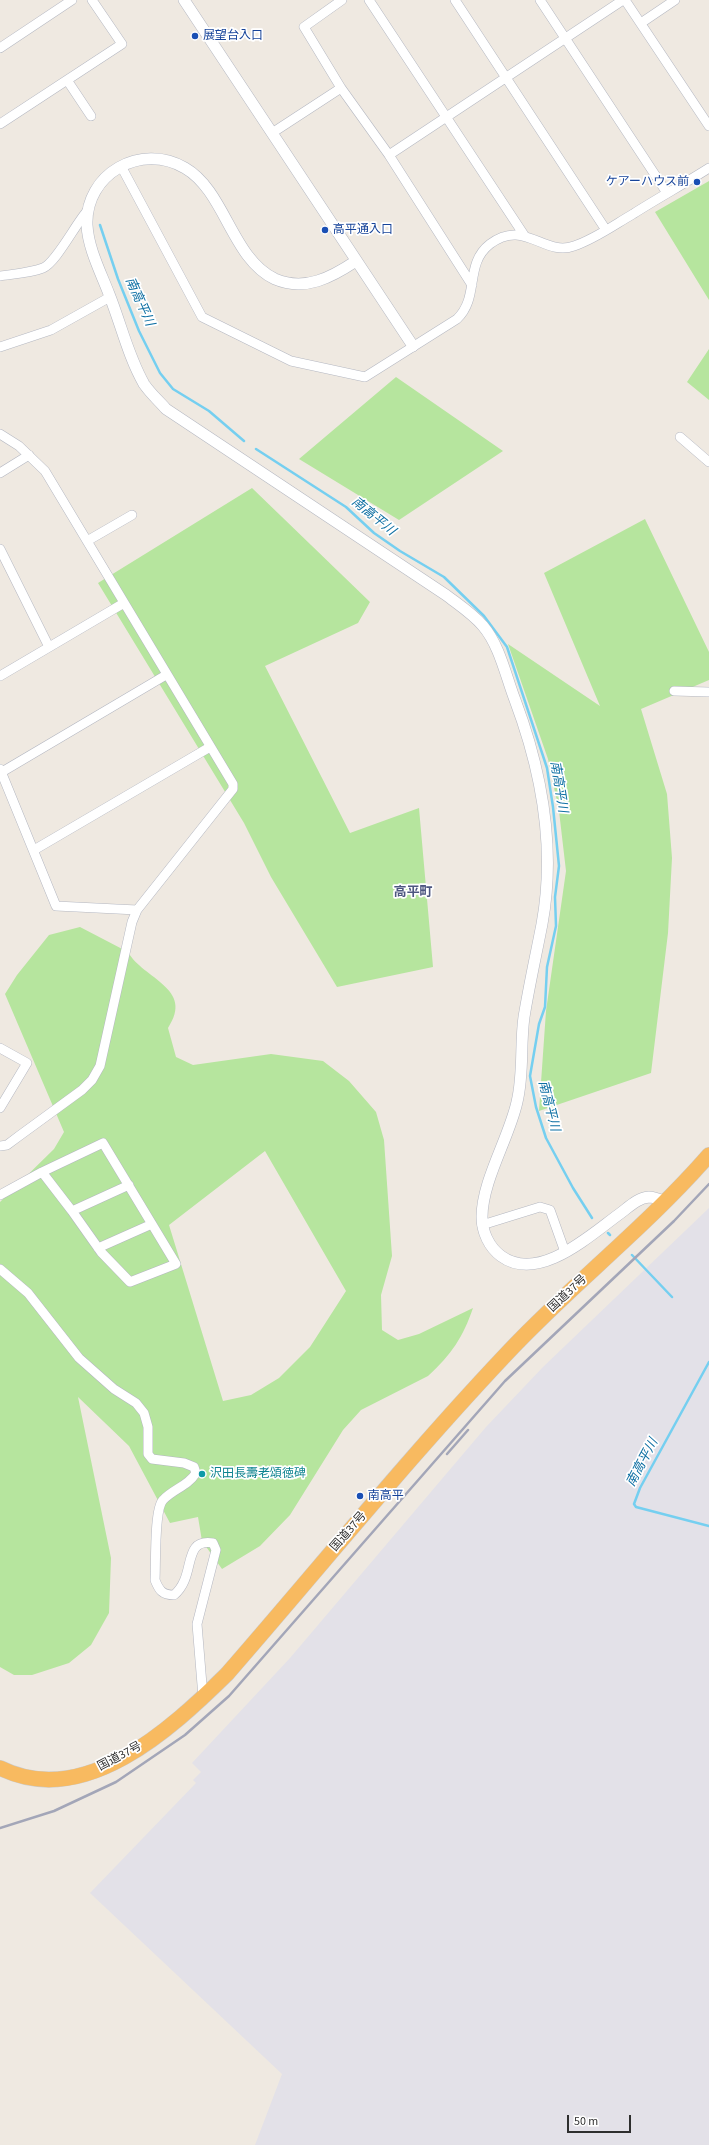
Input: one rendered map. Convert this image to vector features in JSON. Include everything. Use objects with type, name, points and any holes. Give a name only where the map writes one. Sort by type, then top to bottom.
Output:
[{"type":"highway","name":"国道37号","points":[[0,1768],[27,1777],[42,1779],[78,1776],[106,1767],[138,1749],[167,1728],[203,1697],[227,1674],[448,1417],[498,1363],[560,1301],[666,1202],[709,1155]]},
{"type":"street","points":[[0,48],[72,0]]},
{"type":"street","points":[[0,124],[122,44],[92,0]]},
{"type":"street","points":[[184,0],[413,346]]},
{"type":"street","points":[[342,0],[304,27],[341,88],[388,155],[472,285]]},
{"type":"street","points":[[369,0],[524,235]]},
{"type":"street","points":[[455,0],[606,230]]},
{"type":"street","points":[[540,0],[667,194]]},
{"type":"street","points":[[388,155],[447,117],[564,37],[624,0],[641,23],[709,126]]},
{"type":"street","points":[[641,23],[675,0]]},
{"type":"street","points":[[67,80],[91,116]]},
{"type":"street","points":[[272,133],[341,88]]},
{"type":"street","points":[[0,276],[42,268],[50,263],[78,221],[88,210],[99,184],[113,170],[133,161],[158,159],[171,161],[192,173],[211,196],[255,264],[276,279],[295,284],[317,282],[331,277],[356,261]]},
{"type":"street","points":[[121,166],[202,317],[291,361],[365,377],[457,319],[464,312],[469,304],[476,262],[482,252],[499,238],[512,235],[524,235],[556,247],[574,247],[606,230],[709,168]]},
{"type":"street","points":[[88,210],[87,226],[90,240],[138,371],[147,388],[166,409],[446,595],[472,615],[485,628],[499,656],[526,729],[541,787],[545,818],[546,886],[542,924],[531,972],[524,1022],[523,1063],[518,1100],[512,1123],[487,1187],[483,1206],[482,1225],[491,1247],[501,1256],[518,1264],[528,1266],[542,1264],[565,1252],[637,1201],[651,1197],[666,1202]]},
{"type":"street","points":[[0,346],[51,330],[110,297]]},
{"type":"street","points":[[0,434],[19,446],[45,471],[166,675],[233,784],[233,789],[137,910],[132,922],[100,1066],[92,1080],[20,1136],[7,1145],[0,1146]]},
{"type":"street","points":[[680,438],[709,462]]},
{"type":"street","points":[[0,473],[29,456]]},
{"type":"street","points":[[87,541],[132,515]]},
{"type":"street","points":[[0,549],[49,647]]},
{"type":"street","points":[[0,676],[124,602]]},
{"type":"street","points":[[137,910],[56,906],[1,770],[166,675]]},
{"type":"street","points":[[674,691],[709,692]]},
{"type":"street","points":[[34,850],[210,747]]},
{"type":"street","points":[[0,1108],[27,1063],[1,1051]]},
{"type":"street","points":[[0,1195],[42,1172],[103,1143],[176,1264],[130,1282],[98,1248],[42,1172]]},
{"type":"street","points":[[72,1211],[129,1185]]},
{"type":"street","points":[[482,1225],[540,1207],[550,1210],[565,1252]]},
{"type":"street","points":[[98,1248],[152,1224]]},
{"type":"street","points":[[0,1269],[28,1293],[78,1358],[114,1389],[136,1403],[144,1413],[148,1427],[148,1454],[152,1459],[184,1463],[194,1467],[196,1473],[191,1482],[168,1495],[158,1506],[155,1580],[159,1590],[166,1595],[174,1595],[184,1584],[192,1552],[196,1545],[202,1542],[213,1543],[216,1550],[197,1624],[203,1697]]},
{"type":"shaded area","points":[[709,1208],[709,2145],[255,2145],[282,2074],[90,1893],[196,1783],[193,1780],[201,1772],[192,1763],[290,1658],[486,1427],[543,1367]]},
{"type":"green space","points":[[709,181],[709,300],[655,212]]},
{"type":"green space","points":[[709,349],[709,400],[687,382]]},
{"type":"green space","points":[[396,377],[503,451],[399,520],[299,459]]},
{"type":"green space","points":[[252,488],[370,602],[358,623],[265,666],[350,833],[419,808],[433,967],[337,987],[271,877],[244,823],[98,583]]},
{"type":"green space","points":[[645,519],[709,652],[709,680],[641,709],[667,794],[672,858],[668,933],[651,1073],[539,1111],[546,1011],[566,871],[559,811],[548,759],[508,644],[600,706],[544,573]]},
{"type":"green space","points":[[80,927],[128,952],[144,970],[164,985],[171,993],[175,1003],[175,1014],[168,1028],[176,1057],[193,1065],[271,1054],[323,1061],[349,1081],[376,1112],[384,1140],[392,1256],[381,1295],[382,1330],[398,1340],[419,1334],[473,1308],[456,1345],[444,1360],[428,1376],[361,1410],[343,1430],[290,1515],[260,1546],[222,1569],[202,1541],[198,1517],[170,1523],[129,1446],[78,1397],[111,1558],[109,1613],[91,1645],[69,1663],[32,1675],[14,1675],[0,1667],[0,1202],[54,1149],[64,1132],[5,994],[17,975],[49,935]],"holes":[[[265,1151],[346,1291],[310,1347],[279,1378],[251,1395],[223,1401],[169,1225]]]},
{"type":"waterway","name":"南高平川","points":[[100,225],[118,279],[139,331],[160,373],[173,389],[209,411],[244,441]]},
{"type":"waterway","name":"南高平川","points":[[256,449],[346,507],[374,533],[400,551],[444,577],[484,616],[507,647],[547,768],[553,807],[559,866],[555,897],[556,926],[547,967],[545,1007],[539,1024],[530,1076],[536,1107],[546,1138],[573,1188],[592,1218]]},
{"type":"waterway","name":"南高平川","points":[[632,1255],[672,1297]]},
{"type":"waterway","name":"南高平川","points":[[709,1362],[640,1488],[634,1504],[636,1507],[709,1526]]},
{"type":"railway","points":[[0,1828],[54,1811],[116,1782],[185,1735],[229,1696],[505,1381],[674,1221],[709,1184]]},
{"type":"railway","points":[[447,1454],[468,1430]]},
{"type":"place","name":"展望台入口","points":[[195,36]]},
{"type":"place","name":"ケアーハウス前","points":[[697,182]]},
{"type":"place","name":"高平通入口","points":[[325,230]]},
{"type":"place","name":"沢田長壽老頌徳碑","points":[[202,1474]]},
{"type":"place","name":"南高平","points":[[360,1496]]},
{"type":"district","name":"高平町","points":[[413,893]]}]
